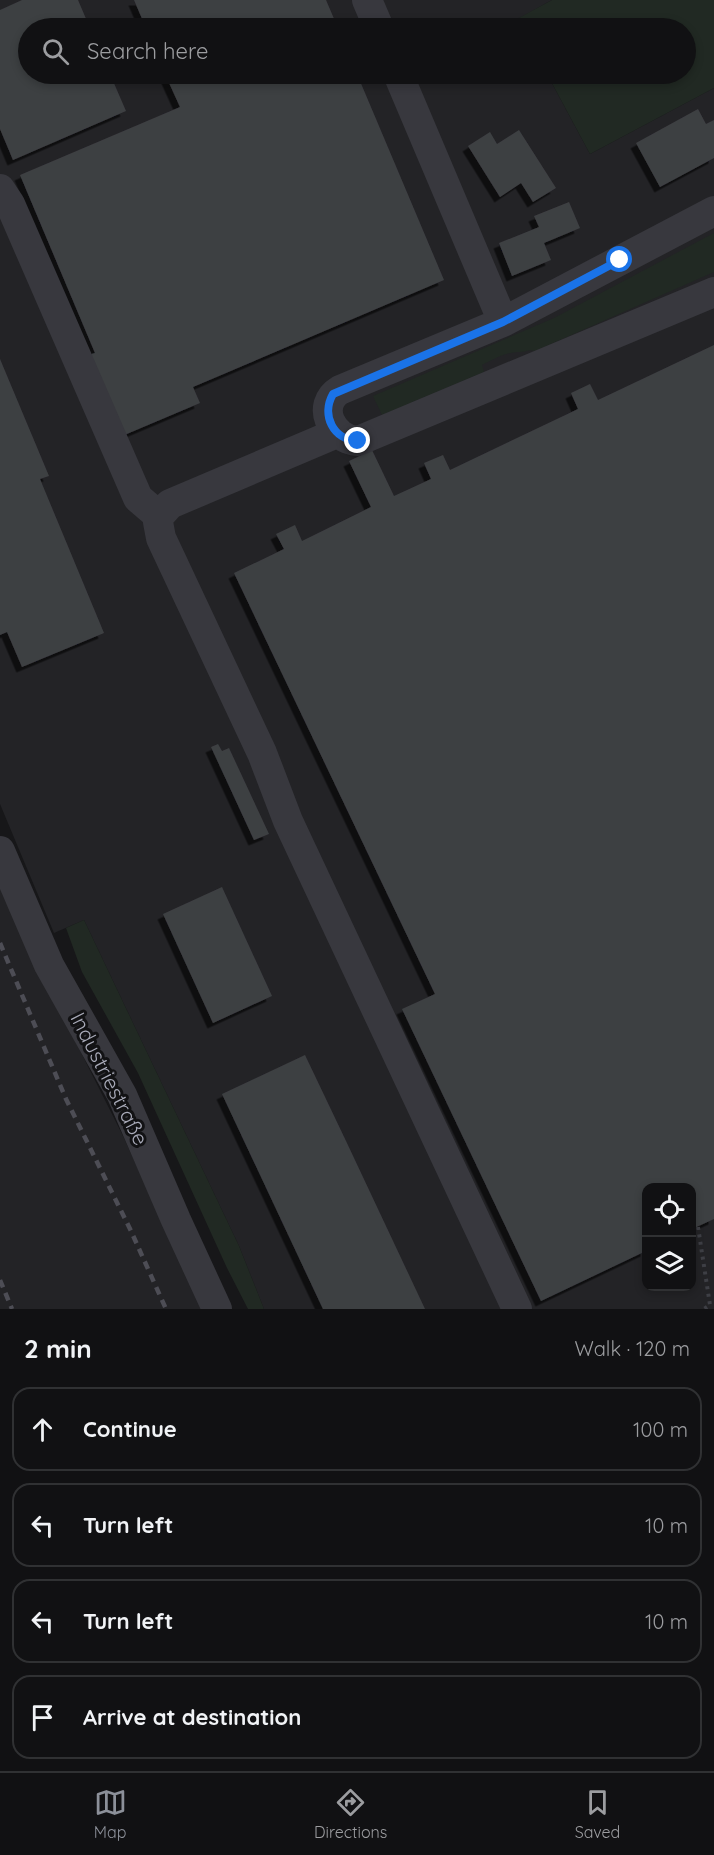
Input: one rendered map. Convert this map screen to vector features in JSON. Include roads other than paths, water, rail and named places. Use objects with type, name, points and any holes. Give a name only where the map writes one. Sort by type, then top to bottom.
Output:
[{"type":"street","points":[[367,0],[375,18]]},
{"type":"street","points":[[402,84],[503,322]]},
{"type":"street","points":[[0,189],[10,204],[138,498],[159,516]]},
{"type":"street","points":[[714,211],[503,322],[333,394],[329,401],[328,418],[337,433],[350,441],[358,441],[714,292]]},
{"type":"street","points":[[337,433],[170,504],[159,516],[161,538],[262,753],[288,821],[517,1309]]},
{"type":"street","name":"Industriestraße","points":[[0,851],[49,965],[122,1095],[217,1309]]},
{"type":"railway","points":[[0,943],[66,1099],[131,1231],[166,1309]]},
{"type":"railway","points":[[0,1280],[12,1309]]}]
